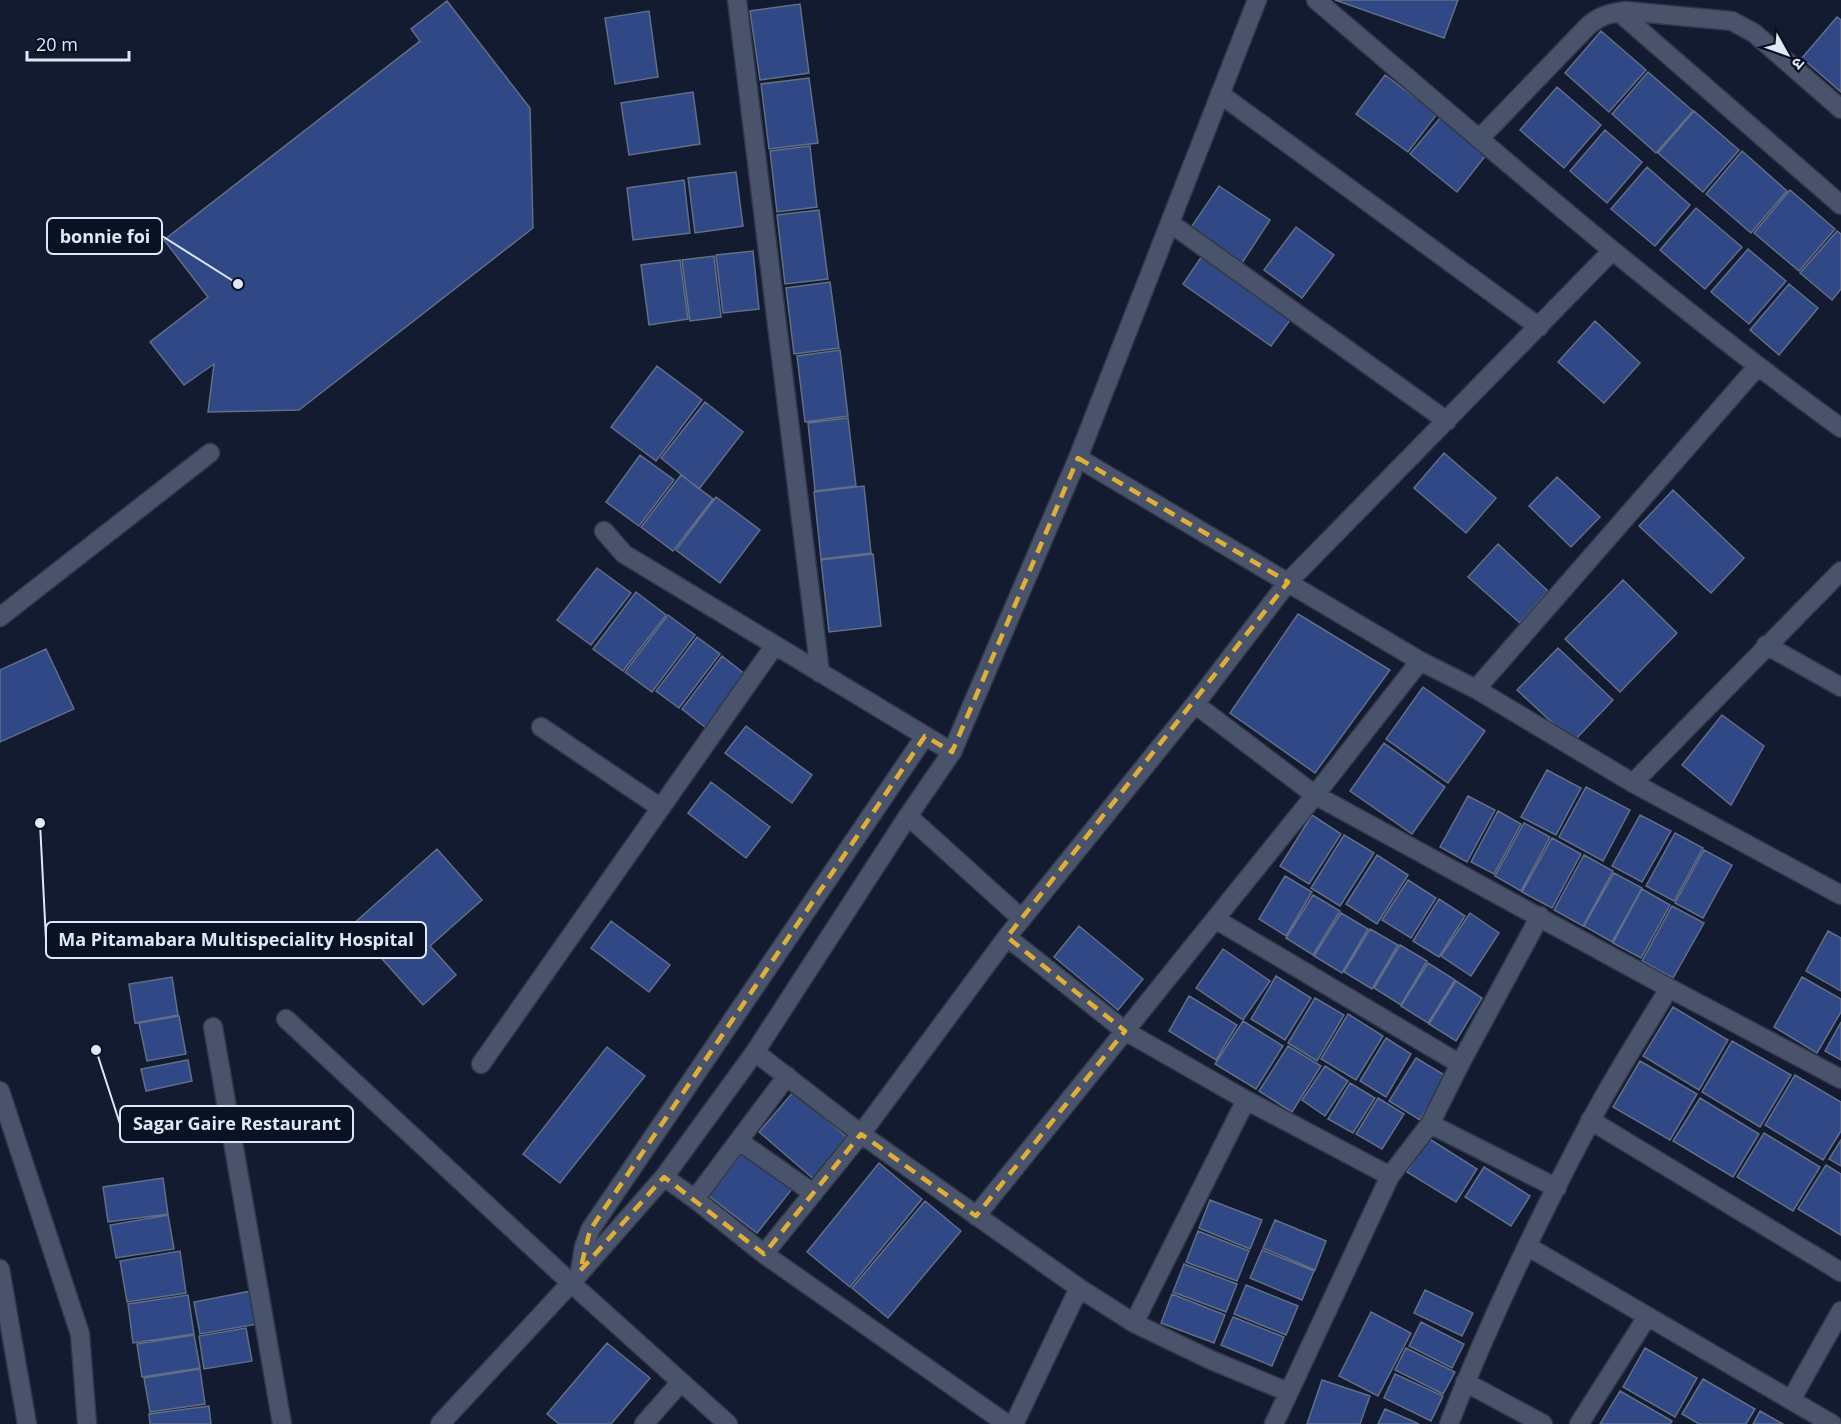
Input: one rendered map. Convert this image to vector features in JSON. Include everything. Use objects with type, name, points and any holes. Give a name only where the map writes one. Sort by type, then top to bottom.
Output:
[{"type":"street","points":[[736,0],[820,673]]},
{"type":"street","points":[[440,1424],[664,1177],[755,1052],[952,752],[1078,458],[1257,0]]},
{"type":"street","points":[[1316,0],[1612,251],[1757,367],[1841,428]]},
{"type":"street","points":[[1480,138],[1589,25],[1599,17],[1611,12],[1732,21],[1742,25],[1841,109]]},
{"type":"street","points":[[1619,12],[1841,205]]},
{"type":"street","points":[[1220,94],[1539,327]]},
{"type":"street","points":[[1170,223],[1447,421]]},
{"type":"street","points":[[764,1254],[861,1134],[1007,937],[1195,704],[1288,582],[1612,251]]},
{"type":"street","points":[[1476,689],[1757,367]]},
{"type":"street","points":[[0,617],[210,453]]},
{"type":"street","points":[[1078,458],[1420,661],[1476,689],[1633,783],[1841,895]]},
{"type":"street","points":[[604,531],[624,554],[952,752]]},
{"type":"street","points":[[1633,783],[1841,571]]},
{"type":"street","points":[[481,1064],[775,645]]},
{"type":"street","points":[[1766,645],[1841,687]]},
{"type":"street","points":[[976,1216],[1316,795],[1420,661]]},
{"type":"street","points":[[1195,704],[1316,795],[1841,1079]]},
{"type":"street","points":[[541,728],[661,808]]},
{"type":"street","points":[[575,1277],[590,1230],[925,736]]},
{"type":"street","points":[[908,816],[1022,919]]},
{"type":"street","points":[[1274,1424],[1390,1176],[1430,1124],[1540,916]]},
{"type":"street","points":[[1215,919],[1460,1064]]},
{"type":"street","points":[[1007,937],[1125,1031],[1246,1100],[1390,1176]]},
{"type":"street","points":[[1449,1424],[1465,1382],[1527,1246],[1590,1120],[1669,988]]},
{"type":"street","points":[[286,1019],[575,1277],[681,1382],[728,1424]]},
{"type":"street","points":[[213,1027],[282,1424]]},
{"type":"street","points":[[755,1052],[861,1134],[1078,1288],[1134,1323],[1210,1360],[1288,1392]]},
{"type":"street","points":[[695,1199],[787,1076]]},
{"type":"street","points":[[0,1091],[80,1334],[87,1424]]},
{"type":"street","points":[[1134,1323],[1246,1100]]},
{"type":"street","points":[[1590,1120],[1841,1272]]},
{"type":"street","points":[[1430,1124],[1557,1188]]},
{"type":"street","points":[[739,1141],[813,1193]]},
{"type":"street","points":[[664,1177],[764,1254],[1007,1424]]},
{"type":"street","points":[[1527,1246],[1832,1424]]},
{"type":"street","points":[[0,1269],[27,1424]]},
{"type":"street","points":[[1014,1424],[1078,1288]]},
{"type":"street","points":[[1791,1400],[1841,1311]]},
{"type":"street","points":[[1580,1424],[1647,1317]]},
{"type":"street","points":[[644,1424],[681,1382]]},
{"type":"street","points":[[1465,1382],[1543,1424]]},
{"type":"highlighted area","points":[[1078,458],[1288,582],[1007,937],[1125,1031],[976,1216],[861,1134],[764,1254],[664,1177],[580,1271],[590,1230],[925,736],[952,752]]},
{"type":"building","points":[[1335,0],[1458,0],[1444,38]]},
{"type":"building","points":[[447,1],[530,108],[533,228],[299,410],[208,412],[214,364],[184,385],[150,342],[208,297],[164,240],[420,41],[411,29]]},
{"type":"building","points":[[800,4],[809,73],[760,80],[750,11]]},
{"type":"building","points":[[649,11],[658,77],[615,84],[605,18]]},
{"type":"building","points":[[1837,17],[1841,20],[1841,92],[1802,58]]},
{"type":"building","points":[[1601,31],[1646,70],[1609,112],[1565,73]]},
{"type":"building","points":[[1648,72],[1693,111],[1656,153],[1612,114]]},
{"type":"building","points":[[1385,75],[1437,114],[1408,152],[1356,114]]},
{"type":"building","points":[[809,78],[818,143],[769,149],[761,84]]},
{"type":"building","points":[[1557,87],[1601,125],[1564,168],[1520,130]]},
{"type":"building","points":[[693,92],[700,144],[629,155],[621,103]]},
{"type":"building","points":[[1694,111],[1739,150],[1703,192],[1658,153]]},
{"type":"building","points":[[1440,118],[1486,155],[1457,192],[1410,154]]},
{"type":"building","points":[[1605,130],[1642,162],[1607,203],[1570,171]]},
{"type":"building","points":[[810,146],[817,207],[777,212],[770,151]]},
{"type":"building","points":[[1742,151],[1787,191],[1751,233],[1706,194]]},
{"type":"building","points":[[1647,167],[1690,205],[1655,246],[1611,209]]},
{"type":"building","points":[[736,172],[743,226],[695,233],[688,178]]},
{"type":"building","points":[[684,180],[690,233],[633,240],[627,188]]},
{"type":"building","points":[[1219,186],[1270,220],[1242,263],[1190,229]]},
{"type":"building","points":[[1790,190],[1835,229],[1799,271],[1754,233]]},
{"type":"building","points":[[1696,208],[1742,247],[1705,289],[1660,250]]},
{"type":"building","points":[[819,210],[828,279],[785,284],[777,215]]},
{"type":"building","points":[[1296,227],[1334,255],[1302,298],[1264,270]]},
{"type":"building","points":[[1837,231],[1841,234],[1841,289],[1832,300],[1800,273]]},
{"type":"building","points":[[1748,249],[1786,281],[1749,324],[1711,292]]},
{"type":"building","points":[[753,251],[759,309],[723,313],[716,255]]},
{"type":"building","points":[[714,256],[721,317],[690,321],[682,260]]},
{"type":"building","points":[[1202,256],[1291,319],[1271,346],[1183,284]]},
{"type":"building","points":[[680,260],[688,319],[649,325],[641,265]]},
{"type":"building","points":[[830,282],[839,348],[794,354],[786,288]]},
{"type":"building","points":[[1789,284],[1818,308],[1779,355],[1750,330]]},
{"type":"building","points":[[1595,321],[1640,363],[1604,403],[1558,362]]},
{"type":"building","points":[[840,350],[848,416],[805,422],[797,356]]},
{"type":"building","points":[[657,366],[702,400],[656,461],[611,427]]},
{"type":"building","points":[[705,402],[743,432],[699,489],[661,458]]},
{"type":"building","points":[[848,418],[856,486],[815,491],[808,423]]},
{"type":"building","points":[[1444,453],[1496,498],[1466,533],[1414,488]]},
{"type":"building","points":[[640,455],[674,480],[639,526],[606,502]]},
{"type":"building","points":[[681,475],[713,499],[673,551],[641,527]]},
{"type":"building","points":[[1557,477],[1600,517],[1571,547],[1529,506]]},
{"type":"building","points":[[864,486],[871,553],[821,559],[814,492]]},
{"type":"building","points":[[1673,490],[1744,558],[1711,593],[1639,526]]},
{"type":"building","points":[[716,497],[760,530],[720,583],[676,550]]},
{"type":"building","points":[[1498,544],[1548,591],[1520,623],[1468,577]]},
{"type":"building","points":[[873,554],[881,626],[829,632],[821,560]]},
{"type":"building","points":[[597,568],[631,593],[591,645],[557,620]]},
{"type":"building","points":[[1623,580],[1677,633],[1620,692],[1565,639]]},
{"type":"building","points":[[636,592],[666,615],[623,671],[593,649]]},
{"type":"building","points":[[1298,614],[1390,670],[1315,773],[1230,713]]},
{"type":"building","points":[[668,615],[695,635],[652,692],[625,672]]},
{"type":"building","points":[[697,637],[720,654],[679,708],[656,691]]},
{"type":"building","points":[[1558,648],[1613,700],[1573,742],[1517,690]]},
{"type":"building","points":[[46,649],[74,709],[0,742],[0,670]]},
{"type":"building","points":[[722,656],[746,675],[706,728],[682,709]]},
{"type":"building","points":[[1423,687],[1485,731],[1448,783],[1386,739]]},
{"type":"building","points":[[1722,715],[1764,746],[1731,805],[1682,765]]},
{"type":"building","points":[[746,726],[812,775],[792,803],[725,753]]},
{"type":"building","points":[[1384,743],[1445,787],[1412,834],[1350,791]]},
{"type":"building","points":[[1547,770],[1581,788],[1556,835],[1521,817]]},
{"type":"building","points":[[711,782],[770,827],[746,858],[688,813]]},
{"type":"building","points":[[1586,787],[1630,810],[1603,861],[1559,837]]},
{"type":"building","points":[[1468,796],[1495,810],[1467,862],[1440,847]]},
{"type":"building","points":[[1498,811],[1521,824],[1494,874],[1471,862]]},
{"type":"building","points":[[1312,815],[1341,834],[1309,884],[1280,866]]},
{"type":"building","points":[[1640,815],[1671,831],[1642,882],[1612,866]]},
{"type":"building","points":[[1524,823],[1550,837],[1521,891],[1495,876]]},
{"type":"building","points":[[1675,833],[1703,848],[1674,901],[1646,886]]},
{"type":"building","points":[[1344,835],[1374,853],[1340,906],[1311,888]]},
{"type":"building","points":[[1552,838],[1581,854],[1552,908],[1522,892]]},
{"type":"building","points":[[437,849],[482,900],[430,946],[456,975],[423,1005],[352,925]]},
{"type":"building","points":[[1704,850],[1732,865],[1703,918],[1675,903]]},
{"type":"building","points":[[1377,855],[1408,875],[1377,924],[1346,904]]},
{"type":"building","points":[[1584,855],[1613,871],[1583,926],[1554,910]]},
{"type":"building","points":[[1614,873],[1642,888],[1612,942],[1584,926]]},
{"type":"building","points":[[1285,876],[1312,892],[1286,936],[1259,919]]},
{"type":"building","points":[[1408,880],[1436,898],[1411,938],[1382,920]]},
{"type":"building","points":[[1642,889],[1670,905],[1641,958],[1613,943]]},
{"type":"building","points":[[1313,895],[1340,911],[1313,955],[1286,938]]},
{"type":"building","points":[[1439,899],[1465,916],[1439,957],[1413,941]]},
{"type":"building","points":[[1672,906],[1704,923],[1673,978],[1642,961]]},
{"type":"building","points":[[1341,913],[1368,929],[1342,973],[1314,956]]},
{"type":"building","points":[[1470,913],[1499,933],[1471,976],[1441,956]]},
{"type":"building","points":[[611,921],[670,965],[649,992],[591,948]]},
{"type":"building","points":[[1079,926],[1143,979],[1118,1010],[1054,957]]},
{"type":"building","points":[[1370,929],[1398,945],[1372,989],[1344,972]]},
{"type":"building","points":[[1828,931],[1841,938],[1841,991],[1806,971]]},
{"type":"building","points":[[1400,945],[1427,961],[1401,1005],[1374,988]]},
{"type":"building","points":[[1223,949],[1270,981],[1243,1020],[1196,988]]},
{"type":"building","points":[[1428,963],[1455,980],[1428,1023],[1401,1006]]},
{"type":"building","points":[[1276,976],[1311,998],[1285,1040],[1251,1019]]},
{"type":"building","points":[[172,977],[178,1015],[135,1023],[129,984]]},
{"type":"building","points":[[1802,977],[1841,999],[1841,1012],[1817,1053],[1774,1027]]},
{"type":"building","points":[[1456,981],[1482,998],[1456,1041],[1429,1024]]},
{"type":"building","points":[[1189,996],[1237,1025],[1216,1060],[1169,1031]]},
{"type":"building","points":[[1315,998],[1344,1015],[1317,1061],[1288,1043]]},
{"type":"building","points":[[1673,1007],[1728,1040],[1699,1090],[1643,1056]]},
{"type":"building","points":[[1348,1014],[1383,1036],[1356,1080],[1321,1059]]},
{"type":"building","points":[[179,1016],[186,1054],[147,1061],[139,1023]]},
{"type":"building","points":[[1243,1021],[1283,1046],[1256,1089],[1215,1064]]},
{"type":"building","points":[[1841,1022],[1841,1060],[1825,1051]]},
{"type":"building","points":[[1386,1038],[1411,1054],[1386,1097],[1360,1081]]},
{"type":"building","points":[[1732,1041],[1791,1075],[1760,1127],[1702,1092]]},
{"type":"building","points":[[1288,1046],[1321,1066],[1292,1112],[1259,1091]]},
{"type":"building","points":[[607,1047],[645,1076],[560,1183],[523,1154]]},
{"type":"building","points":[[1416,1058],[1446,1076],[1420,1120],[1389,1101]]},
{"type":"building","points":[[188,1060],[192,1081],[146,1091],[141,1069]]},
{"type":"building","points":[[1640,1061],[1697,1094],[1670,1140],[1613,1107]]},
{"type":"building","points":[[1325,1066],[1348,1081],[1325,1116],[1302,1100]]},
{"type":"building","points":[[1795,1075],[1841,1102],[1841,1131],[1823,1160],[1765,1125]]},
{"type":"building","points":[[1350,1083],[1375,1098],[1353,1133],[1328,1119]]},
{"type":"building","points":[[794,1091],[851,1141],[816,1181],[759,1132]]},
{"type":"building","points":[[1378,1098],[1404,1114],[1382,1149],[1356,1134]]},
{"type":"building","points":[[1700,1098],[1759,1134],[1733,1177],[1673,1141]]},
{"type":"building","points":[[1764,1133],[1820,1167],[1793,1211],[1737,1177]]},
{"type":"building","points":[[1428,1138],[1477,1169],[1456,1202],[1407,1172]]},
{"type":"building","points":[[1841,1140],[1841,1166],[1829,1159]]},
{"type":"building","points":[[743,1151],[792,1189],[757,1233],[709,1196]]},
{"type":"building","points":[[879,1163],[922,1199],[850,1287],[807,1252]]},
{"type":"building","points":[[1826,1165],[1841,1174],[1841,1235],[1798,1209]]},
{"type":"building","points":[[1484,1167],[1530,1196],[1511,1226],[1465,1197]]},
{"type":"building","points":[[163,1178],[168,1214],[108,1222],[103,1187]]},
{"type":"building","points":[[1210,1200],[1262,1220],[1250,1249],[1199,1228]]},
{"type":"building","points":[[925,1201],[961,1231],[888,1318],[852,1288]]},
{"type":"building","points":[[168,1215],[174,1249],[116,1258],[110,1225]]},
{"type":"building","points":[[1275,1220],[1326,1241],[1315,1270],[1263,1248]]},
{"type":"building","points":[[1198,1231],[1249,1251],[1237,1281],[1186,1262]]},
{"type":"building","points":[[1262,1250],[1314,1271],[1302,1300],[1250,1278]]},
{"type":"building","points":[[180,1251],[186,1293],[127,1302],[120,1261]]},
{"type":"building","points":[[1184,1264],[1237,1284],[1226,1312],[1173,1292]]},
{"type":"building","points":[[1246,1285],[1298,1306],[1286,1335],[1234,1314]]},
{"type":"building","points":[[1425,1290],[1473,1313],[1462,1336],[1414,1313]]},
{"type":"building","points":[[251,1291],[257,1324],[200,1334],[194,1302]]},
{"type":"building","points":[[1172,1294],[1225,1315],[1214,1343],[1161,1323]]},
{"type":"building","points":[[188,1295],[194,1334],[133,1343],[128,1304]]},
{"type":"building","points":[[1371,1312],[1411,1333],[1378,1396],[1339,1376]]},
{"type":"building","points":[[1233,1317],[1284,1337],[1272,1366],[1221,1345]]},
{"type":"building","points":[[1421,1322],[1464,1344],[1452,1368],[1409,1346]]},
{"type":"building","points":[[246,1328],[252,1361],[204,1369],[199,1336]]},
{"type":"building","points":[[194,1335],[200,1368],[142,1377],[137,1344]]},
{"type":"building","points":[[607,1343],[650,1378],[611,1424],[559,1424],[547,1414]]},
{"type":"building","points":[[1406,1348],[1455,1372],[1443,1394],[1395,1370]]},
{"type":"building","points":[[1645,1348],[1697,1378],[1675,1417],[1623,1387]]},
{"type":"building","points":[[200,1369],[205,1404],[150,1412],[144,1378]]},
{"type":"building","points":[[1395,1374],[1443,1396],[1431,1421],[1384,1398]]},
{"type":"building","points":[[1703,1379],[1755,1409],[1746,1424],[1699,1424],[1682,1414]]},
{"type":"building","points":[[1322,1380],[1370,1396],[1360,1424],[1307,1424]]},
{"type":"building","points":[[1620,1391],[1672,1421],[1670,1424],[1600,1424]]},
{"type":"building","points":[[209,1406],[211,1424],[150,1424],[149,1414]]},
{"type":"building","points":[[1385,1409],[1419,1424],[1378,1424]]},
{"type":"building","points":[[1760,1411],[1783,1424],[1753,1424]]},
{"type":"place","name":"bonnie foi","points":[[238,284]]},
{"type":"place","name":"Ma Pitamabara Multispeciality Hospital","points":[[40,823]]},
{"type":"place","name":"Sagar Gaire Restaurant","points":[[96,1050]]}]
